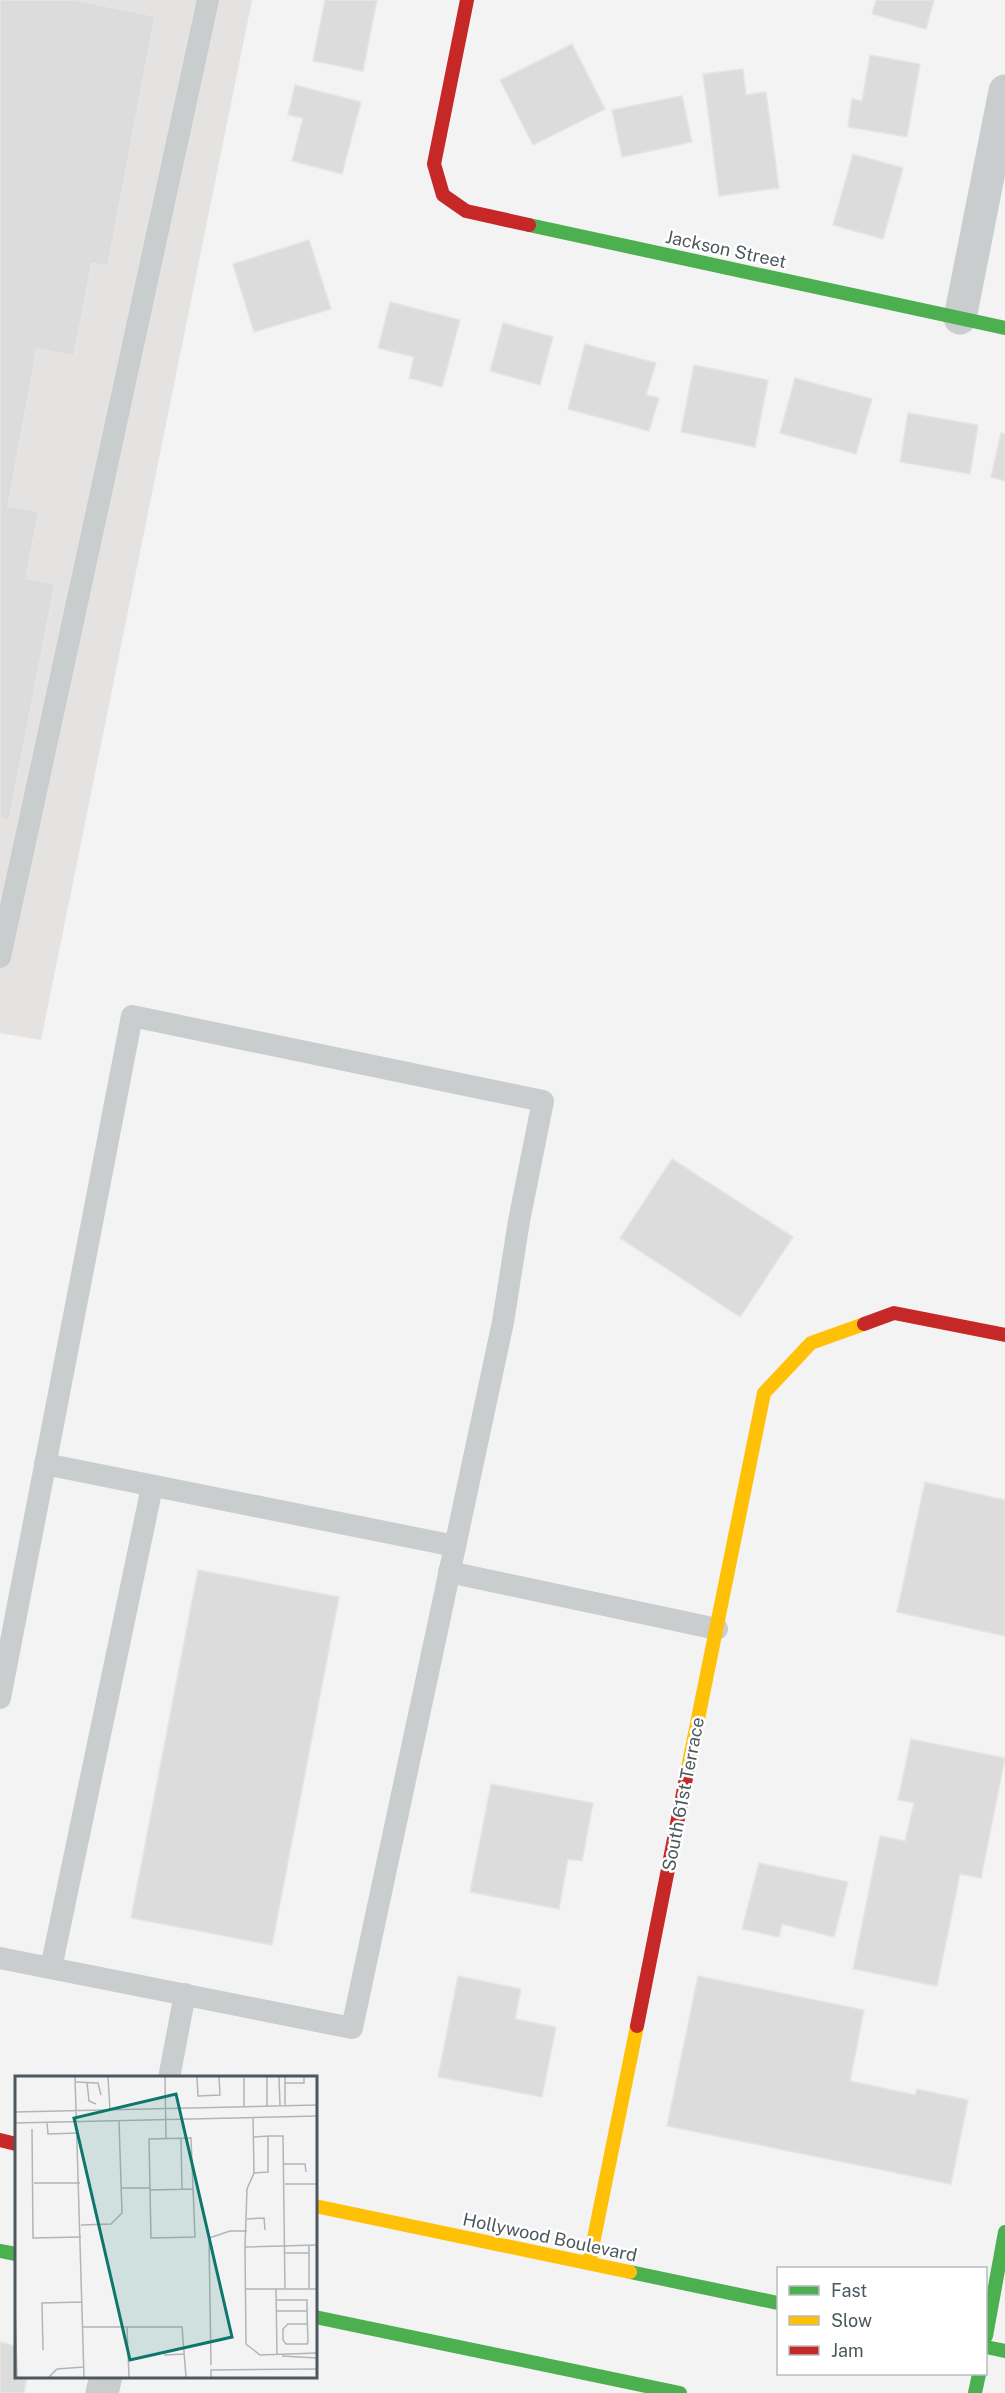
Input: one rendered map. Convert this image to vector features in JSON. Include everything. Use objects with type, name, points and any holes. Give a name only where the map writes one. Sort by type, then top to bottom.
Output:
[{"type":"main road","name":"Jackson Street","points":[[467,0],[435,164],[443,195],[466,211],[1005,328]]},
{"type":"main road","name":"South 61st Terrace","points":[[589,2263],[764,1393],[811,1343],[894,1313],[1005,1335]]},
{"type":"main road","points":[[0,2140],[15,2144]]},
{"type":"main road","name":"Hollywood Boulevard","points":[[316,2206],[777,2303]]},
{"type":"main road","points":[[987,2331],[1005,2237]]},
{"type":"main road","points":[[0,2251],[15,2254]]},
{"type":"main road","points":[[316,2317],[662,2391]]},
{"type":"main road","points":[[987,2347],[1005,2351]]},
{"type":"main road","points":[[975,2393],[979,2375]]},
{"type":"street","points":[[960,318],[1005,92]]},
{"type":"street","points":[[102,2393],[106,2378]]},
{"type":"lane","points":[[0,957],[208,0]]},
{"type":"lane","points":[[0,1698],[132,1016],[543,1101],[519,1221],[503,1322],[351,2028],[0,1958]]},
{"type":"lane","points":[[45,1464],[455,1546]]},
{"type":"lane","points":[[51,1968],[152,1486]]},
{"type":"lane","points":[[449,1572],[717,1629]]},
{"type":"lane","points":[[169,2076],[185,1994]]},
{"type":"shaded area","points":[[0,0],[252,0],[41,1040],[0,1033]]},
{"type":"building","points":[[0,0],[75,0],[155,16],[108,266],[92,263],[74,356],[37,349],[8,506],[39,511],[26,578],[55,584],[9,821],[0,819]]},
{"type":"building","points":[[325,0],[377,0],[363,71],[313,61]]},
{"type":"building","points":[[876,0],[934,0],[926,29],[872,14]]},
{"type":"building","points":[[572,44],[605,109],[533,145],[500,80]]},
{"type":"building","points":[[870,55],[920,64],[907,137],[848,127],[852,99],[862,101]]},
{"type":"building","points":[[743,69],[746,95],[766,92],[779,188],[719,196],[703,74]]},
{"type":"building","points":[[295,85],[361,102],[342,174],[292,161],[303,118],[288,115]]},
{"type":"building","points":[[682,96],[692,142],[622,157],[612,110]]},
{"type":"building","points":[[853,154],[903,168],[883,239],[833,225]]},
{"type":"building","points":[[309,240],[331,309],[254,332],[233,264]]},
{"type":"building","points":[[390,302],[460,320],[442,387],[409,378],[414,357],[378,348]]},
{"type":"building","points":[[503,323],[553,337],[540,385],[490,371]]},
{"type":"building","points":[[585,344],[656,363],[646,395],[659,398],[649,431],[568,409]]},
{"type":"building","points":[[694,365],[768,380],[755,447],[681,432]]},
{"type":"building","points":[[795,378],[872,399],[856,454],[780,433]]},
{"type":"building","points":[[908,413],[978,425],[970,474],[900,462]]},
{"type":"building","points":[[1001,433],[1005,434],[1005,481],[991,477]]},
{"type":"building","points":[[672,1159],[793,1237],[740,1317],[620,1238]]},
{"type":"building","points":[[925,1482],[1005,1500],[1005,1636],[897,1612]]},
{"type":"building","points":[[198,1570],[339,1597],[272,1945],[131,1918]]},
{"type":"building","points":[[911,1739],[1005,1758],[981,1878],[960,1874],[937,1986],[853,1969],[880,1836],[905,1841],[914,1803],[898,1800]]},
{"type":"building","points":[[491,1784],[593,1803],[582,1861],[568,1859],[559,1909],[470,1892]]},
{"type":"building","points":[[759,1863],[848,1882],[834,1937],[782,1924],[779,1937],[742,1929]]},
{"type":"building","points":[[458,1976],[521,1989],[515,2019],[556,2027],[542,2097],[438,2077]]},
{"type":"building","points":[[698,1976],[864,2010],[850,2081],[915,2095],[917,2089],[968,2100],[951,2184],[667,2126]]},
{"type":"building","points":[[0,2342],[15,2346],[15,2378],[27,2378],[24,2393],[0,2393]]},
{"type":"traffic: fast","points":[[529,225],[1005,328]]},
{"type":"traffic: fast","points":[[987,2331],[1005,2232]]},
{"type":"traffic: fast","points":[[0,2251],[15,2254]]},
{"type":"traffic: fast","points":[[630,2272],[777,2303]]},
{"type":"traffic: fast","points":[[316,2317],[680,2393]]},
{"type":"traffic: fast","points":[[987,2347],[1005,2351]]},
{"type":"traffic: fast","points":[[975,2393],[979,2375]]},
{"type":"traffic: slow","points":[[687,1773],[764,1393],[811,1343],[864,1324]]},
{"type":"traffic: slow","points":[[589,2263],[637,2026]]},
{"type":"traffic: slow","points":[[316,2206],[630,2272]]},
{"type":"traffic: jam","points":[[467,0],[434,164],[443,195],[466,211],[529,225]]},
{"type":"traffic: jam","points":[[864,1324],[894,1313],[1005,1335]]},
{"type":"traffic: jam","points":[[637,2026],[687,1773]]},
{"type":"traffic: jam","points":[[0,2140],[15,2144]]}]
